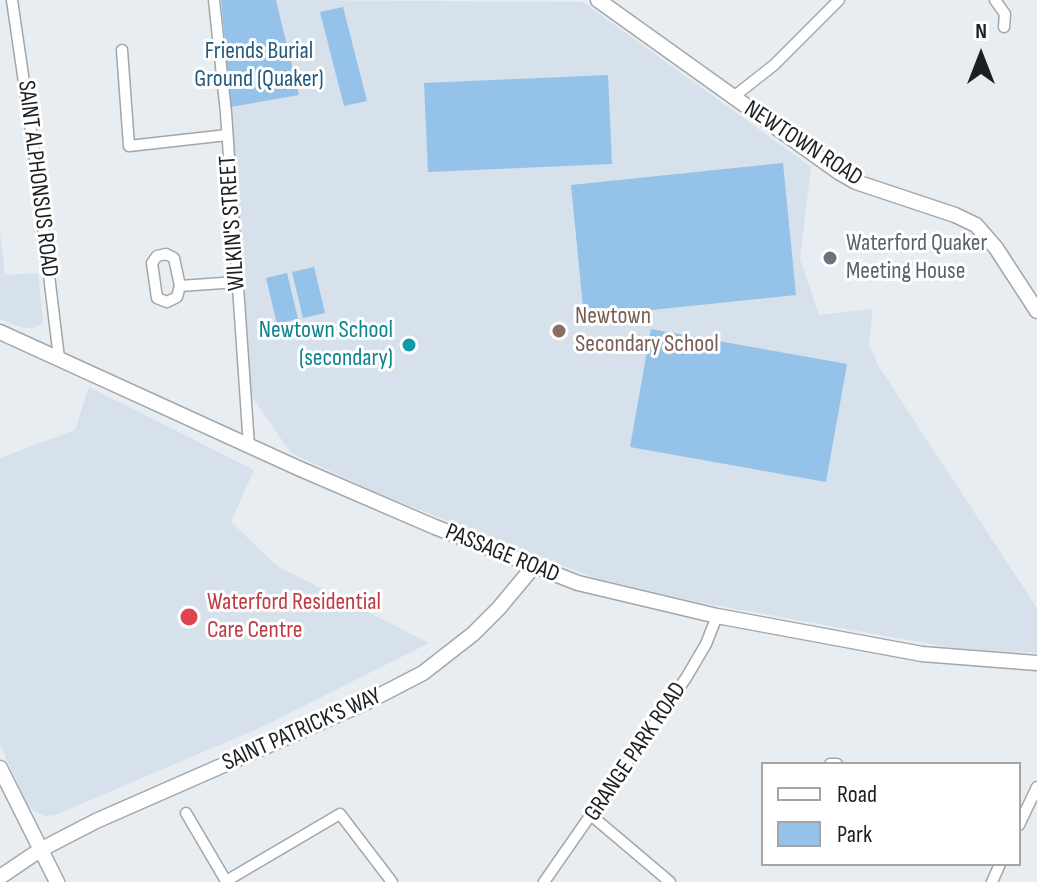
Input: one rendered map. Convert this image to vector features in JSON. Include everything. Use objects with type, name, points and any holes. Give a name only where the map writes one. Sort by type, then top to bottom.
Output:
[{"type":"main road","name":"NEWTOWN ROAD","points":[[598,0],[848,178],[976,225],[996,248],[1037,311]]},
{"type":"main road","name":"PASSAGE ROAD","points":[[0,332],[406,515],[592,588],[717,616],[940,657],[1037,663]]},
{"type":"main road","name":"SAINT PATRICK'S WAY","points":[[0,877],[40,850],[110,815],[367,702],[423,673],[473,634],[534,566]]},
{"type":"main road","points":[[0,768],[57,882]]},
{"type":"street","name":"SAINT ALPHONSUS ROAD","points":[[12,0],[36,161],[59,358]]},
{"type":"street","name":"WILKIN'S STREET","points":[[214,0],[249,446]]},
{"type":"street","points":[[732,98],[774,65],[839,0]]},
{"type":"street","points":[[995,0],[1005,14],[1004,27]]},
{"type":"street","points":[[122,50],[129,146],[227,135]]},
{"type":"street","points":[[180,286],[237,282]]},
{"type":"street","name":"GRANGE PARK ROAD","points":[[544,882],[698,659],[717,616]]},
{"type":"street","points":[[1023,807],[1037,787]]},
{"type":"street","points":[[186,813],[226,881],[340,814],[392,882]]},
{"type":"street","points":[[592,816],[670,882]]},
{"type":"shaded area","name":"Newtown Secondary School","points":[[276,0],[583,2],[811,167],[800,259],[819,315],[873,309],[869,345],[879,367],[1037,608],[1037,653],[953,648],[697,602],[595,578],[384,496],[291,453],[252,397],[231,107],[298,95]]},
{"type":"shaded area","points":[[0,232],[5,275],[38,273],[43,323],[34,328],[23,328],[0,319]]},
{"type":"shaded area","name":"Waterford Residential Care Centre","points":[[89,387],[254,470],[231,522],[277,566],[429,643],[262,727],[55,815],[45,816],[27,804],[0,745],[0,458],[75,430]]},
{"type":"green space","name":"Friends Burial Ground (Quaker)","points":[[221,0],[276,0],[299,95],[231,107]]},
{"type":"green space","points":[[343,7],[367,101],[344,106],[320,12]]},
{"type":"green space","points":[[608,75],[612,164],[428,172],[424,83]]},
{"type":"green space","points":[[783,163],[796,295],[584,317],[571,185]]},
{"type":"green space","points":[[314,267],[325,313],[303,318],[292,272]]},
{"type":"green space","points":[[287,273],[298,319],[277,324],[266,278]]},
{"type":"green space","points":[[651,329],[847,364],[826,482],[630,447]]},
{"type":"place","name":"Waterford Quaker Meeting House","points":[[830,258]]},
{"type":"place","name":"Newtown Secondary School","points":[[559,331]]},
{"type":"place","name":"Newtown School (secondary)","points":[[409,345]]},
{"type":"place","name":"Waterford Residential Care Centre","points":[[189,617]]}]
